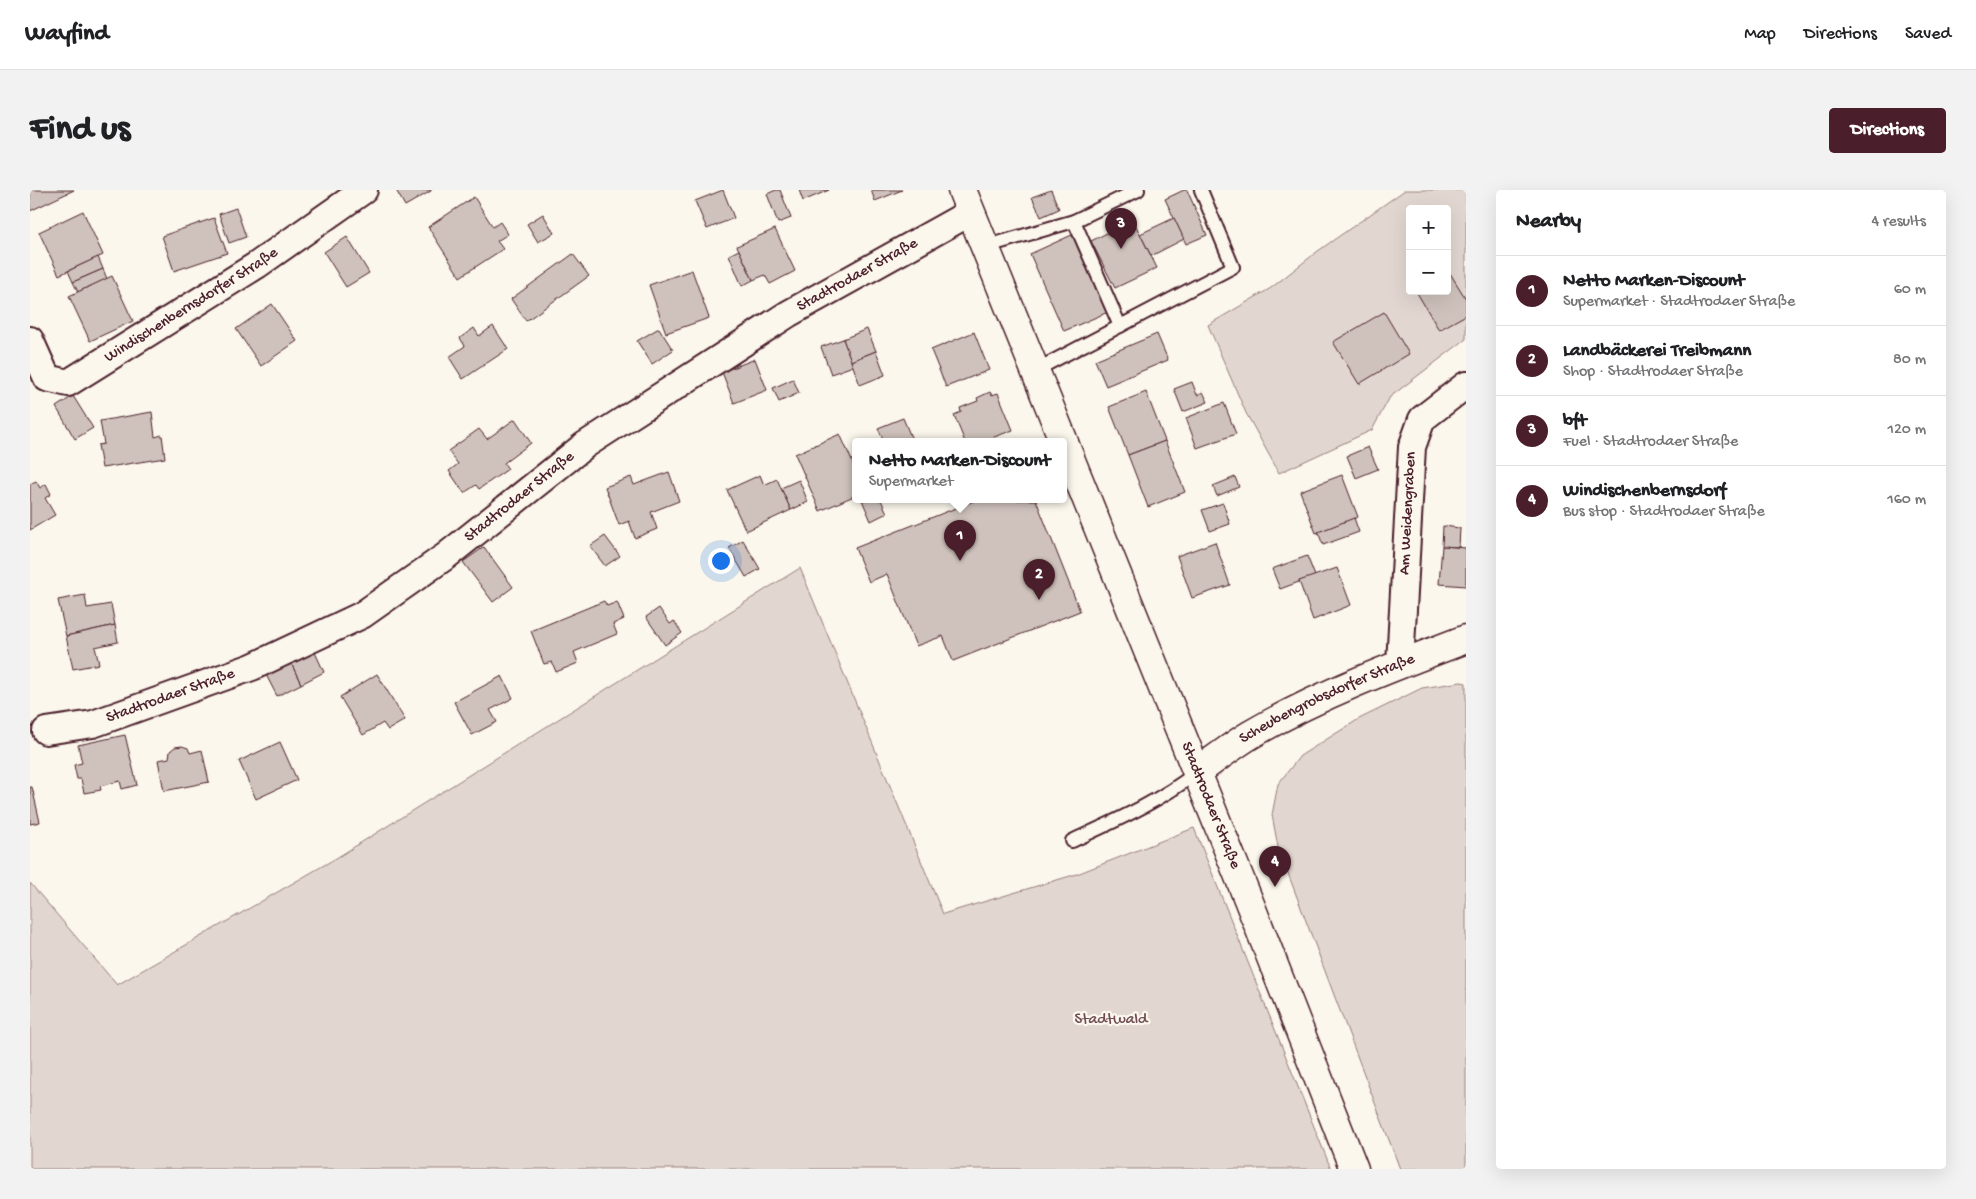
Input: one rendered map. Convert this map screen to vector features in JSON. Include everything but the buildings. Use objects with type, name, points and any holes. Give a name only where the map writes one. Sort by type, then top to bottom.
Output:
[{"type":"main road","name":"Stadtrodaer Straße","points":[[966,201],[1062,438]]},
{"type":"main road","name":"Stadtrodaer Straße","points":[[1067,449],[1354,1169]]},
{"type":"main road","name":"Scheubengrobsdorfer Straße","points":[[1197,772],[1249,736],[1292,713],[1400,664],[1466,639]]},
{"type":"street","name":"Windischenbernsdorfer Straße","points":[[30,340],[47,378],[68,383],[256,264],[364,190]]},
{"type":"street","name":"Stadtrodaer Straße","points":[[46,731],[93,724],[252,667],[362,615],[446,556],[585,445],[966,201]]},
{"type":"street","name":"Am Weidengraben","points":[[1400,664],[1412,446],[1422,419],[1466,385]]},
{"type":"lane","points":[[984,247],[1074,221],[1138,190]]},
{"type":"lane","points":[[1034,370],[1233,267],[1201,190]]},
{"type":"lane","points":[[1074,221],[1120,326]]},
{"type":"lane","points":[[1072,841],[1137,812],[1185,782],[1197,772]]},
{"type":"green space","points":[[1405,190],[1466,190],[1466,339],[1390,397],[1372,430],[1279,473],[1246,413],[1208,325],[1271,288],[1318,251]]},
{"type":"green space","name":"Stadtwald","points":[[800,568],[943,914],[1077,874],[1194,828],[1331,1169],[30,1169],[30,883],[117,985],[338,857]]},
{"type":"green space","points":[[1461,682],[1466,683],[1466,1169],[1400,1169],[1278,847],[1272,815],[1278,784],[1300,756],[1359,719],[1422,688]]},
{"type":"place","name":"bft","points":[[1121,249]]},
{"type":"place","name":"Netto Marken-Discount","points":[[960,561]]},
{"type":"place","name":"Landbäckerei Treibmann","points":[[1039,600]]},
{"type":"place","name":"Windischenbernsdorf","points":[[1275,887]]}]
